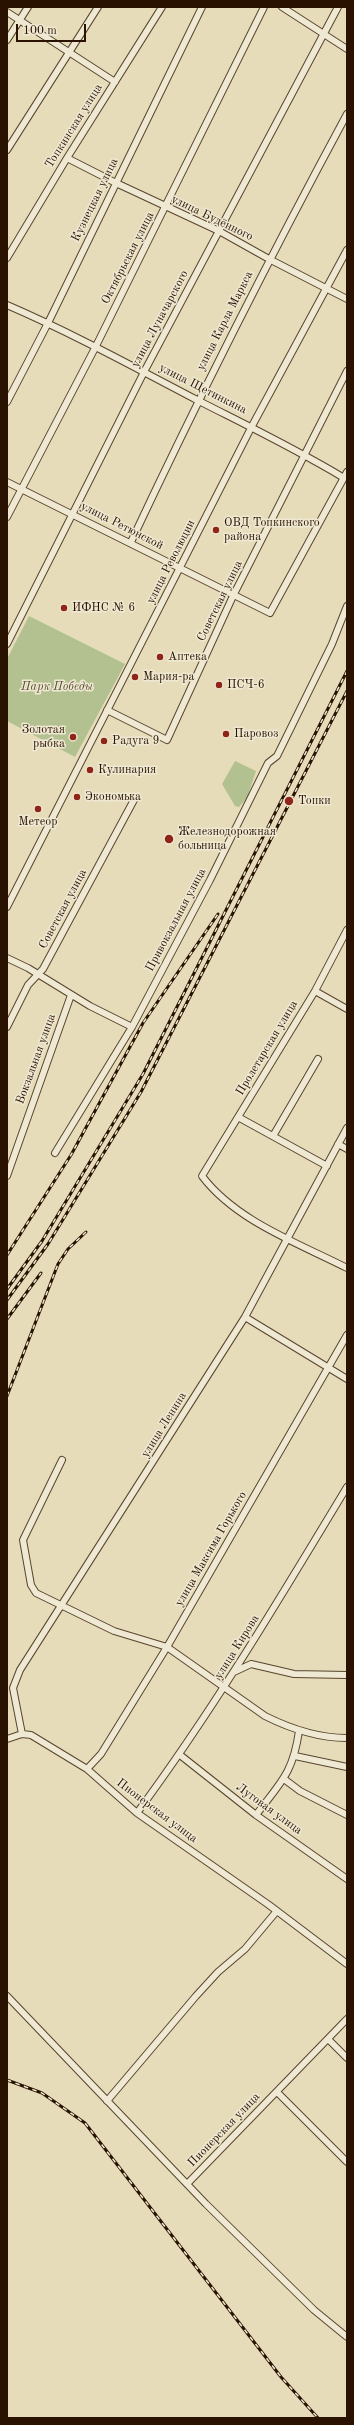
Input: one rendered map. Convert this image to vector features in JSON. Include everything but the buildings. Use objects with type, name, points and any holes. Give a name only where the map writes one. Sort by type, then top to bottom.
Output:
[{"type":"street","points":[[7,40],[28,7]]},
{"type":"street","points":[[7,150],[98,7]]},
{"type":"street","name":"Топкинская улица","points":[[7,258],[66,158],[162,7]]},
{"type":"street","name":"Кузнецкая улица","points":[[7,402],[48,323],[202,7]]},
{"type":"street","name":"Октябрьская улица","points":[[7,517],[20,489],[95,348],[264,7]]},
{"type":"street","points":[[282,7],[347,50]]},
{"type":"street","name":"улица Луначарского","points":[[7,644],[144,372],[338,7]]},
{"type":"street","points":[[7,12],[69,54],[115,82]]},
{"type":"street","name":"улица Карла Маркса","points":[[131,542],[198,400],[269,260],[347,114]]},
{"type":"street","name":"улица Будённого","points":[[66,158],[219,231],[269,260],[347,299]]},
{"type":"street","name":"улица Революции","points":[[7,907],[252,426],[347,250]]},
{"type":"street","name":"улица Щетинкина","points":[[7,305],[48,323],[252,426],[345,475]]},
{"type":"street","name":"Советская улица","points":[[107,710],[167,740],[233,596],[347,371]]},
{"type":"street","name":"улица Ретюнской","points":[[7,482],[131,542],[233,596],[270,613],[345,475]]},
{"type":"street","name":"Привокзальная улица","points":[[55,1153],[132,1027],[210,880],[268,763],[277,756],[332,644],[347,606]]},
{"type":"street","name":"Советская улица","points":[[7,1027],[28,985],[43,969],[135,798]]},
{"type":"street","name":"Пролетарская улица","points":[[288,1238],[256,1221],[228,1202],[202,1176],[315,991],[347,930]]},
{"type":"street","points":[[7,958],[38,974],[71,995],[132,1027]]},
{"type":"street","points":[[315,991],[347,1009]]},
{"type":"street","name":"Вокзальная улица","points":[[7,1176],[71,995]]},
{"type":"street","points":[[273,1136],[318,1059]]},
{"type":"street","points":[[238,1117],[327,1166]]},
{"type":"street","name":"улица Ленина","points":[[22,1734],[14,1694],[14,1683],[245,1317],[347,1128]]},
{"type":"street","points":[[338,1144],[347,1149]]},
{"type":"street","points":[[288,1238],[347,1268]]},
{"type":"street","points":[[245,1317],[347,1378]]},
{"type":"street","name":"улица Максима Горького","points":[[87,1769],[101,1754],[166,1647],[347,1335]]},
{"type":"street","points":[[62,1460],[23,1540],[32,1589],[62,1607],[114,1631],[166,1647],[265,1716],[299,1731],[326,1737],[347,1738]]},
{"type":"street","name":"улица Кирова","points":[[137,1812],[180,1755],[224,1688],[347,1487]]},
{"type":"street","points":[[234,1672],[251,1664],[294,1674],[347,1675]]},
{"type":"street","points":[[256,1815],[284,1779],[295,1756],[299,1731]]},
{"type":"street","points":[[7,1739],[22,1734]]},
{"type":"street","name":"Пионерская улица","points":[[22,1734],[37,1739],[67,1759],[87,1769],[137,1812],[347,1964]]},
{"type":"street","name":"Луговая улица","points":[[180,1755],[256,1815],[347,1879]]},
{"type":"street","points":[[295,1756],[347,1767]]},
{"type":"street","points":[[284,1779],[300,1791],[347,1815]]},
{"type":"street","points":[[107,2102],[190,2002],[218,1972],[245,1949],[276,1912]]},
{"type":"street","points":[[7,1996],[187,2184],[314,2310],[347,2337]]},
{"type":"street","name":"Пионерская улица","points":[[187,2184],[347,2019]]},
{"type":"street","points":[[328,2039],[347,2058]]},
{"type":"street","name":"Пионерская улица","points":[[277,2092],[347,2162]]},
{"type":"green space","name":"Парк Победы","points":[[29,616],[125,664],[75,757],[7,721],[7,659]]},
{"type":"green space","points":[[235,761],[256,771],[247,798],[239,807],[235,806],[222,784]]},
{"type":"railway","points":[[7,1289],[42,1241],[143,1074],[347,671]]},
{"type":"railway","points":[[7,1300],[48,1244],[141,1092],[347,691]]},
{"type":"railway","points":[[7,1255],[71,1155],[143,1023],[218,914]]},
{"type":"railway","points":[[7,1396],[58,1264],[68,1249],[86,1232]]},
{"type":"railway","points":[[7,1319],[41,1273]]},
{"type":"railway","points":[[7,2080],[42,2093],[85,2123],[281,2377],[318,2418]]},
{"type":"place","name":"ОВД Топкинского района","points":[[216,530]]},
{"type":"place","name":"ИФНС № 6","points":[[64,608]]},
{"type":"place","name":"Аптека","points":[[160,657]]},
{"type":"place","name":"Мария-ра","points":[[135,677]]},
{"type":"place","name":"ПСЧ-6","points":[[219,685]]},
{"type":"place","name":"Паровоз","points":[[226,734]]},
{"type":"place","name":"Золотая рыбка","points":[[73,737]]},
{"type":"place","name":"Радуга 9","points":[[104,741]]},
{"type":"place","name":"Кулинария","points":[[90,770]]},
{"type":"place","name":"Экономька","points":[[77,797]]},
{"type":"place","name":"Топки","points":[[289,801]]},
{"type":"place","name":"Метеор","points":[[38,809]]},
{"type":"place","name":"Железнодорожная больница","points":[[169,839]]}]
